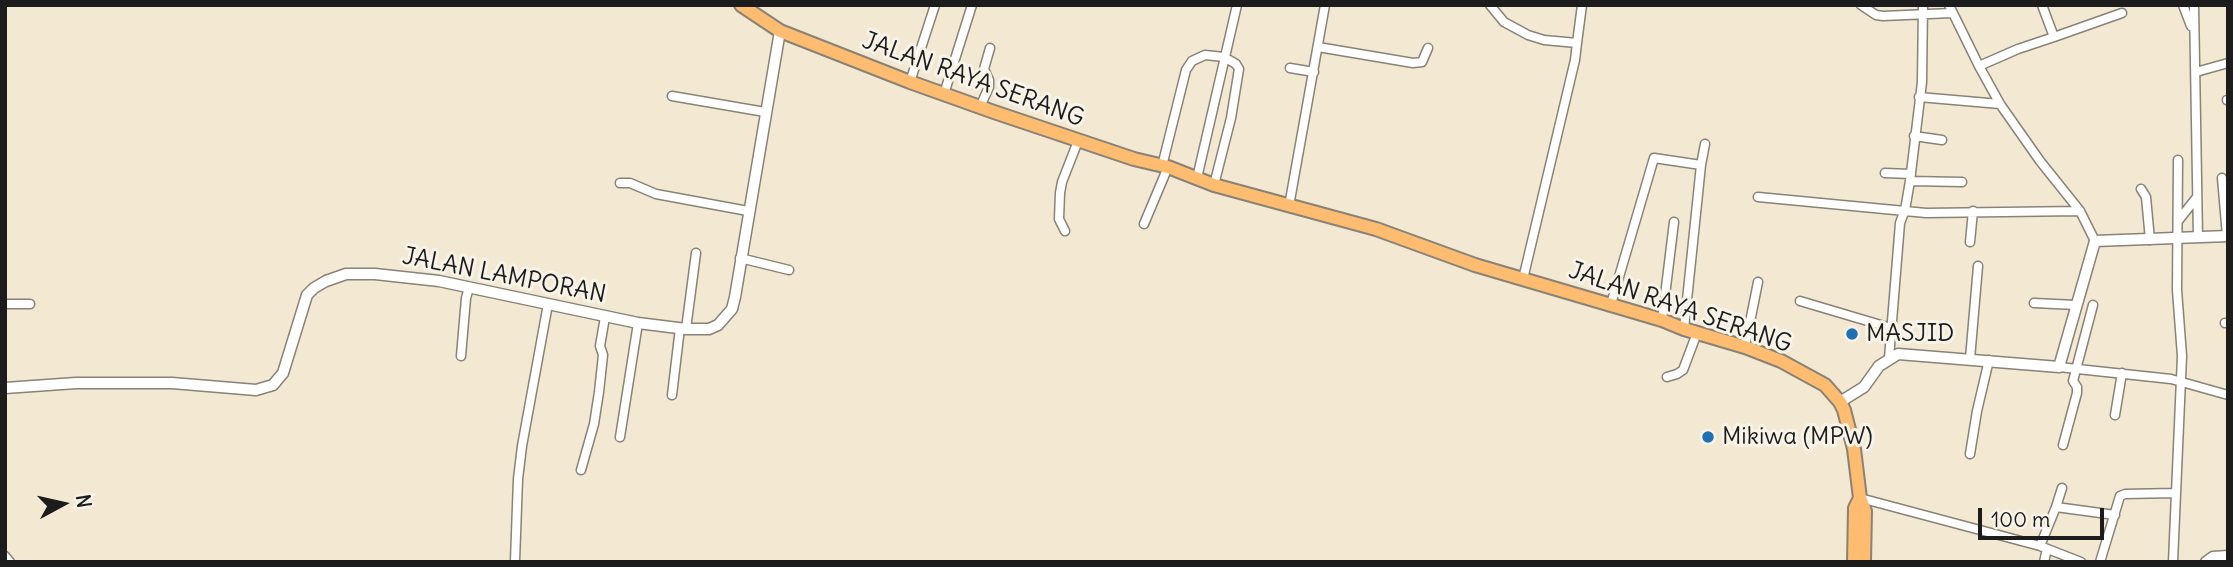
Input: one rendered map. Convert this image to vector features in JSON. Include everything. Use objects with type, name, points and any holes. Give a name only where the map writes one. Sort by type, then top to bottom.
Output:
[{"type":"highway","name":"JALAN RAYA SERANG","points":[[741,5],[780,31],[909,82],[1078,141],[1165,166],[1213,185],[1376,229],[1475,265],[1611,304],[1782,361],[1817,380],[1840,402],[1847,415],[1860,498],[1865,511],[1864,562]]},
{"type":"highway","name":"JALAN RAYA SERANG","points":[[1854,562],[1855,508],[1860,498]]},
{"type":"street","points":[[909,82],[935,5]]},
{"type":"street","points":[[944,94],[972,5]]},
{"type":"street","points":[[1198,178],[1237,5]]},
{"type":"street","points":[[1289,206],[1325,5]]},
{"type":"street","points":[[1490,5],[1504,22],[1528,36],[1577,43]]},
{"type":"street","points":[[1523,279],[1575,60],[1582,5]]},
{"type":"street","points":[[1861,5],[1876,15],[1883,16],[1951,9],[2000,104],[2080,211],[2095,241],[2059,367]]},
{"type":"street","points":[[2042,5],[2054,37]]},
{"type":"street","points":[[2183,5],[2194,32]]},
{"type":"street","points":[[2194,5],[2198,237]]},
{"type":"street","points":[[1889,358],[1900,223],[1905,210],[1922,82],[1923,10]]},
{"type":"street","points":[[1979,66],[2018,49],[2122,13]]},
{"type":"street","name":"JALAN LAMPORAN","points":[[5,388],[76,383],[172,383],[256,390],[273,385],[283,373],[307,295],[326,281],[346,275],[375,274],[439,281],[638,323],[709,329],[718,326],[728,316],[735,297],[780,31]]},
{"type":"street","points":[[1318,47],[1413,63],[1422,62],[1429,48]]},
{"type":"street","points":[[980,107],[989,88],[984,69],[990,48]]},
{"type":"street","points":[[1144,224],[1165,166],[1186,70],[1192,61],[1205,55],[1224,57],[1236,64],[1238,69],[1231,118],[1213,185]]},
{"type":"street","points":[[2196,72],[2228,63]]},
{"type":"street","points":[[1290,68],[1314,72]]},
{"type":"street","points":[[672,96],[765,112]]},
{"type":"street","points":[[1919,97],[2000,104]]},
{"type":"street","points":[[1914,136],[1942,140]]},
{"type":"street","points":[[1065,232],[1059,219],[1060,193],[1078,141]]},
{"type":"street","points":[[1667,377],[1682,370],[1690,331],[1701,165],[1705,144]]},
{"type":"street","points":[[1611,304],[1654,158],[1701,165]]},
{"type":"street","points":[[2173,562],[2182,356],[2176,238],[2178,160]]},
{"type":"street","points":[[1885,173],[1962,182]]},
{"type":"street","points":[[2095,241],[2227,236],[2222,177]]},
{"type":"street","points":[[620,183],[630,183],[656,194],[748,211]]},
{"type":"street","points":[[2141,189],[2146,197],[2150,240]]},
{"type":"street","points":[[1758,197],[1943,213],[2080,211]]},
{"type":"street","points":[[2178,221],[2197,197]]},
{"type":"street","points":[[1970,242],[1973,211]]},
{"type":"street","points":[[1662,320],[1674,222]]},
{"type":"street","points":[[672,395],[696,253]]},
{"type":"street","points":[[740,258],[789,270]]},
{"type":"street","points":[[1970,359],[1978,266]]},
{"type":"street","points":[[1745,347],[1758,282]]},
{"type":"street","points":[[461,356],[469,288]]},
{"type":"street","points":[[1800,301],[1891,328]]},
{"type":"street","points":[[2034,303],[2076,305]]},
{"type":"street","points":[[5,304],[30,304]]},
{"type":"street","points":[[515,561],[522,446],[548,304]]},
{"type":"street","points":[[2063,444],[2077,389],[2073,381],[2093,305]]},
{"type":"street","points":[[581,470],[594,424],[605,317]]},
{"type":"street","points":[[620,437],[638,323]]},
{"type":"street","points":[[1840,402],[1864,387],[1879,366],[1889,358],[1910,353],[2122,373],[2181,382],[2228,395]]},
{"type":"street","points":[[1970,454],[1989,360]]},
{"type":"street","points":[[2115,415],[2122,373]]},
{"type":"street","points":[[2044,562],[2043,547],[2062,488]]},
{"type":"street","points":[[2100,562],[2120,496],[2175,493]]},
{"type":"street","points":[[1860,498],[2043,547],[2081,562]]},
{"type":"street","points":[[2056,507],[2115,515]]},
{"type":"street","points":[[5,556],[10,562]]},
{"type":"street","points":[[2206,562],[2213,557],[2228,556]]},
{"type":"place","name":"MASJID","points":[[1852,334]]},
{"type":"place","name":"Mikiwa (MPW)","points":[[1708,437]]}]
